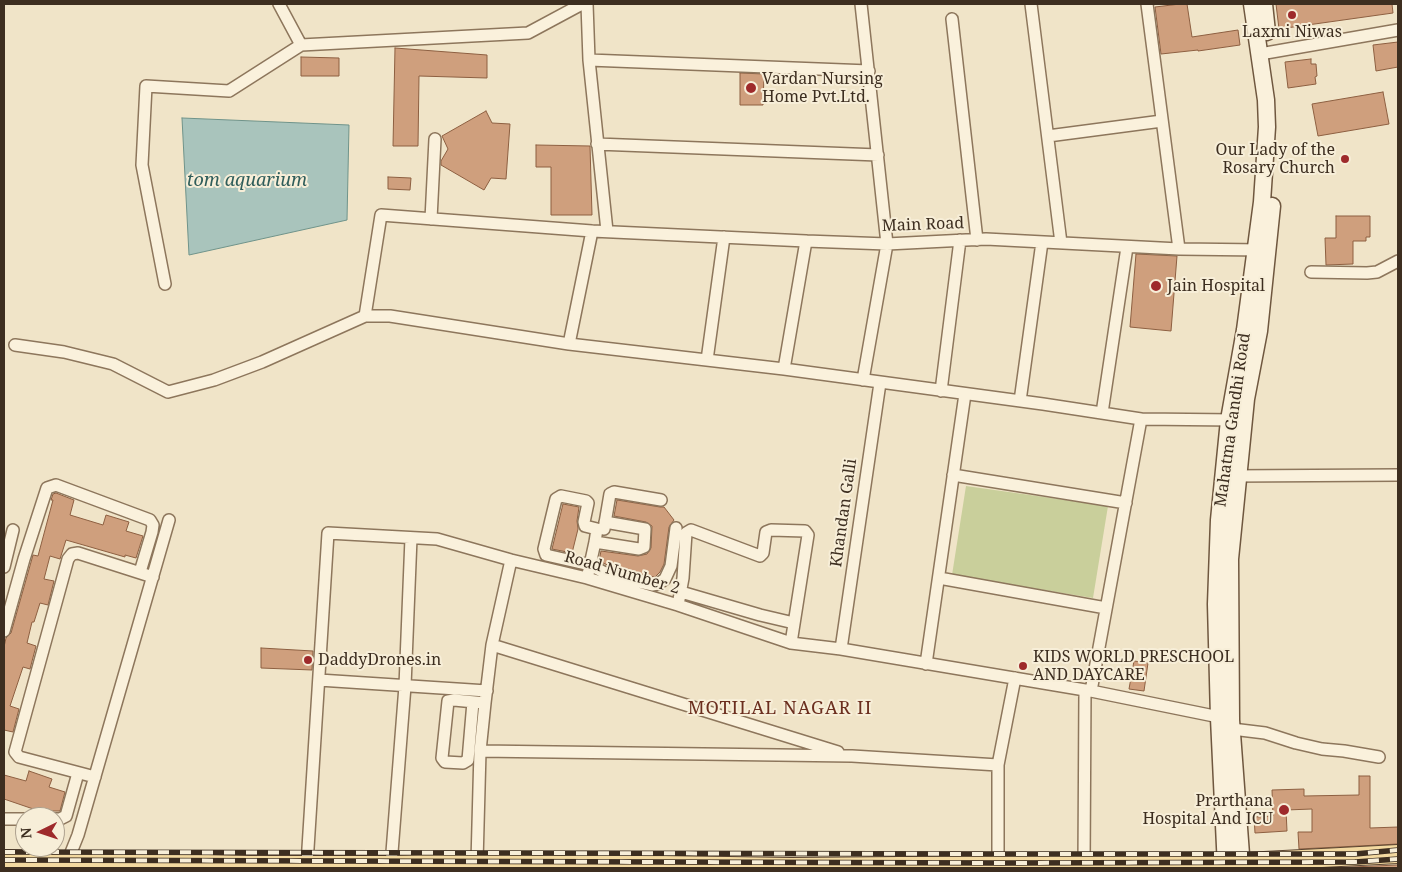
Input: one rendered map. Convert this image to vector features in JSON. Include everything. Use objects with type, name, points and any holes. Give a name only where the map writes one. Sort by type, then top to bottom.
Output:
[{"type":"main road","name":"Mahatma Gandhi Road","points":[[1234,866],[1227,722],[1216,604],[1219,520],[1232,476],[1237,420],[1246,399],[1259,330],[1262,250],[1276,138],[1275,106],[1265,53],[1252,4]]},
{"type":"main road","name":"Mahatma Gandhi Road","points":[[1264,4],[1265,53]]},
{"type":"main road","points":[[4,859],[29,864],[68,860],[249,865],[391,865],[476,862],[781,867],[998,865],[1234,866],[1398,854]]},
{"type":"street","points":[[279,4],[301,45]]},
{"type":"street","points":[[165,284],[142,165],[146,86],[229,91],[301,45],[528,33],[582,4]]},
{"type":"street","points":[[587,4],[589,60],[607,231]]},
{"type":"street","points":[[861,4],[887,244],[863,380]]},
{"type":"street","points":[[1031,4],[1061,243]]},
{"type":"street","points":[[1147,4],[1179,249]]},
{"type":"street","points":[[952,19],[977,240]]},
{"type":"street","points":[[1265,53],[1398,30]]},
{"type":"street","points":[[589,60],[869,72]]},
{"type":"street","points":[[1048,136],[1162,121]]},
{"type":"street","points":[[431,219],[436,139]]},
{"type":"street","points":[[597,144],[878,155]]},
{"type":"street","name":"Main Road","points":[[365,316],[381,215],[592,231],[806,241],[887,244],[977,240],[1179,249],[1262,250]]},
{"type":"street","points":[[569,344],[592,231]]},
{"type":"street","points":[[707,360],[724,237]]},
{"type":"street","points":[[941,391],[960,240]]},
{"type":"street","points":[[784,369],[806,241]]},
{"type":"street","points":[[1020,401],[1042,242]]},
{"type":"street","points":[[1102,413],[1127,246]]},
{"type":"street","points":[[1311,272],[1367,274],[1377,272],[1398,261]]},
{"type":"street","points":[[14,345],[64,352],[113,364],[168,392],[214,380],[262,362],[365,316],[390,316],[569,344],[784,369],[1141,419],[1237,420]]},
{"type":"street","name":"Khandan Galli","points":[[841,649],[880,383]]},
{"type":"street","points":[[926,664],[965,394]]},
{"type":"street","points":[[1084,865],[1088,690],[1106,608],[1141,419]]},
{"type":"street","points":[[954,475],[1126,503]]},
{"type":"street","points":[[1232,476],[1398,475]]},
{"type":"street","points":[[4,631],[24,559],[47,488],[56,485],[150,520],[154,525],[140,572]]},
{"type":"street","points":[[587,578],[594,542],[610,494],[614,492],[661,500]]},
{"type":"street","points":[[594,542],[639,549],[644,547],[645,529],[601,525],[585,526],[584,522],[588,503],[586,501],[561,496],[556,499],[544,549],[546,555],[590,565],[611,576],[652,585],[658,584],[665,579],[671,566],[676,528]]},
{"type":"street","points":[[68,860],[78,835],[169,520]]},
{"type":"street","points":[[4,567],[14,530]]},
{"type":"street","points":[[678,606],[686,533],[691,530],[760,556],[763,553],[766,532],[771,530],[805,531],[808,535],[791,643]]},
{"type":"street","name":"Road Number 2","points":[[307,864],[328,532],[437,539],[511,560],[587,578],[791,643],[841,649],[1088,690],[1227,722],[1322,750],[1344,751],[1379,757]]},
{"type":"street","points":[[391,865],[405,686],[411,538]]},
{"type":"street","points":[[95,777],[19,757],[15,752],[68,559],[72,554],[78,553],[153,577]]},
{"type":"street","points":[[476,862],[480,752],[492,645],[511,560]]},
{"type":"street","points":[[939,578],[1106,608]]},
{"type":"street","points":[[681,592],[794,623]]},
{"type":"street","points":[[492,645],[852,756]]},
{"type":"street","points":[[998,865],[998,765],[1015,678]]},
{"type":"street","points":[[319,680],[405,686],[486,697]]},
{"type":"street","points":[[473,702],[468,760],[463,764],[445,762],[442,758],[448,701],[473,702],[486,697]]},
{"type":"street","points":[[480,752],[852,756],[998,765]]},
{"type":"street","points":[[65,816],[78,773]]},
{"type":"green space","points":[[966,486],[1108,506],[1093,598],[952,575]]},
{"type":"water","name":"tom aquarium","points":[[182,118],[349,125],[347,220],[189,255]]},
{"type":"building","points":[[1187,4],[1192,37],[1238,30],[1240,45],[1161,54],[1155,7]]},
{"type":"building","points":[[1276,4],[1392,4],[1393,13],[1279,29]]},
{"type":"building","points":[[1398,42],[1398,67],[1376,71],[1373,45]]},
{"type":"building","points":[[395,48],[487,55],[487,78],[419,76],[418,146],[393,146]]},
{"type":"building","points":[[301,57],[339,58],[339,76],[301,76]]},
{"type":"building","points":[[1311,59],[1311,64],[1316,64],[1316,84],[1288,88],[1285,62]]},
{"type":"building","points":[[740,73],[764,74],[763,105],[740,105]]},
{"type":"building","points":[[1383,92],[1389,124],[1318,136],[1312,104]]},
{"type":"building","points":[[486,111],[492,123],[510,124],[506,179],[491,178],[484,190],[441,165],[441,161],[448,149],[442,136]]},
{"type":"building","points":[[536,145],[590,146],[592,215],[551,215],[551,167],[536,167]]},
{"type":"building","points":[[388,177],[411,178],[410,190],[388,189]]},
{"type":"building","points":[[1336,216],[1370,216],[1370,237],[1366,237],[1366,241],[1353,241],[1353,264],[1326,265],[1325,238],[1336,238]]},
{"type":"building","points":[[1136,254],[1177,256],[1171,331],[1130,327]]},
{"type":"building","points":[[56,493],[74,500],[70,515],[103,525],[106,515],[129,522],[126,531],[143,536],[136,558],[125,555],[125,557],[66,540],[60,559],[50,556],[44,579],[54,581],[48,605],[40,603],[34,622],[32,622],[27,643],[36,646],[30,669],[23,667],[10,706],[19,709],[13,732],[4,730],[4,647],[6,638],[11,633],[33,555],[38,556],[53,500],[51,500],[53,494]]},
{"type":"building","points":[[617,500],[664,507],[674,520],[669,527],[664,564],[655,577],[618,570],[599,561],[601,551],[638,556],[647,554],[651,548],[652,526],[646,522],[614,516]]},
{"type":"building","points":[[563,504],[579,507],[578,529],[572,553],[552,549]]},
{"type":"building","points":[[261,648],[313,651],[312,670],[261,668]]},
{"type":"building","points":[[1134,661],[1148,663],[1144,691],[1129,689]]},
{"type":"building","points":[[29,771],[52,779],[49,787],[65,792],[61,807],[27,807],[4,799],[4,775],[26,781]]},
{"type":"building","points":[[1359,776],[1370,776],[1370,828],[1398,827],[1398,844],[1299,849],[1298,832],[1312,832],[1312,809],[1286,810],[1287,831],[1255,833],[1254,817],[1273,816],[1272,790],[1304,789],[1304,796],[1359,795]]},
{"type":"building","points":[[1398,865],[1398,868],[1329,868]]},
{"type":"railway","points":[[4,852],[1355,854],[1398,850]]},
{"type":"railway","points":[[4,860],[1004,863],[1355,862],[1398,859]]},
{"type":"place","name":"Laxmi Niwas","points":[[1292,15]]},
{"type":"place","name":"Vardan Nursing Home Pvt.Ltd.","points":[[751,88]]},
{"type":"place","name":"Our Lady of the Rosary Church","points":[[1345,159]]},
{"type":"place","name":"Jain Hospital","points":[[1156,286]]},
{"type":"place","name":"DaddyDrones.in","points":[[308,660]]},
{"type":"place","name":"KIDS WORLD PRESCHOOL AND DAYCARE","points":[[1023,666]]},
{"type":"place","name":"Prarthana Hospital And ICU","points":[[1284,810]]},
{"type":"district","name":"MOTILAL NAGAR II","points":[[780,709]]}]
